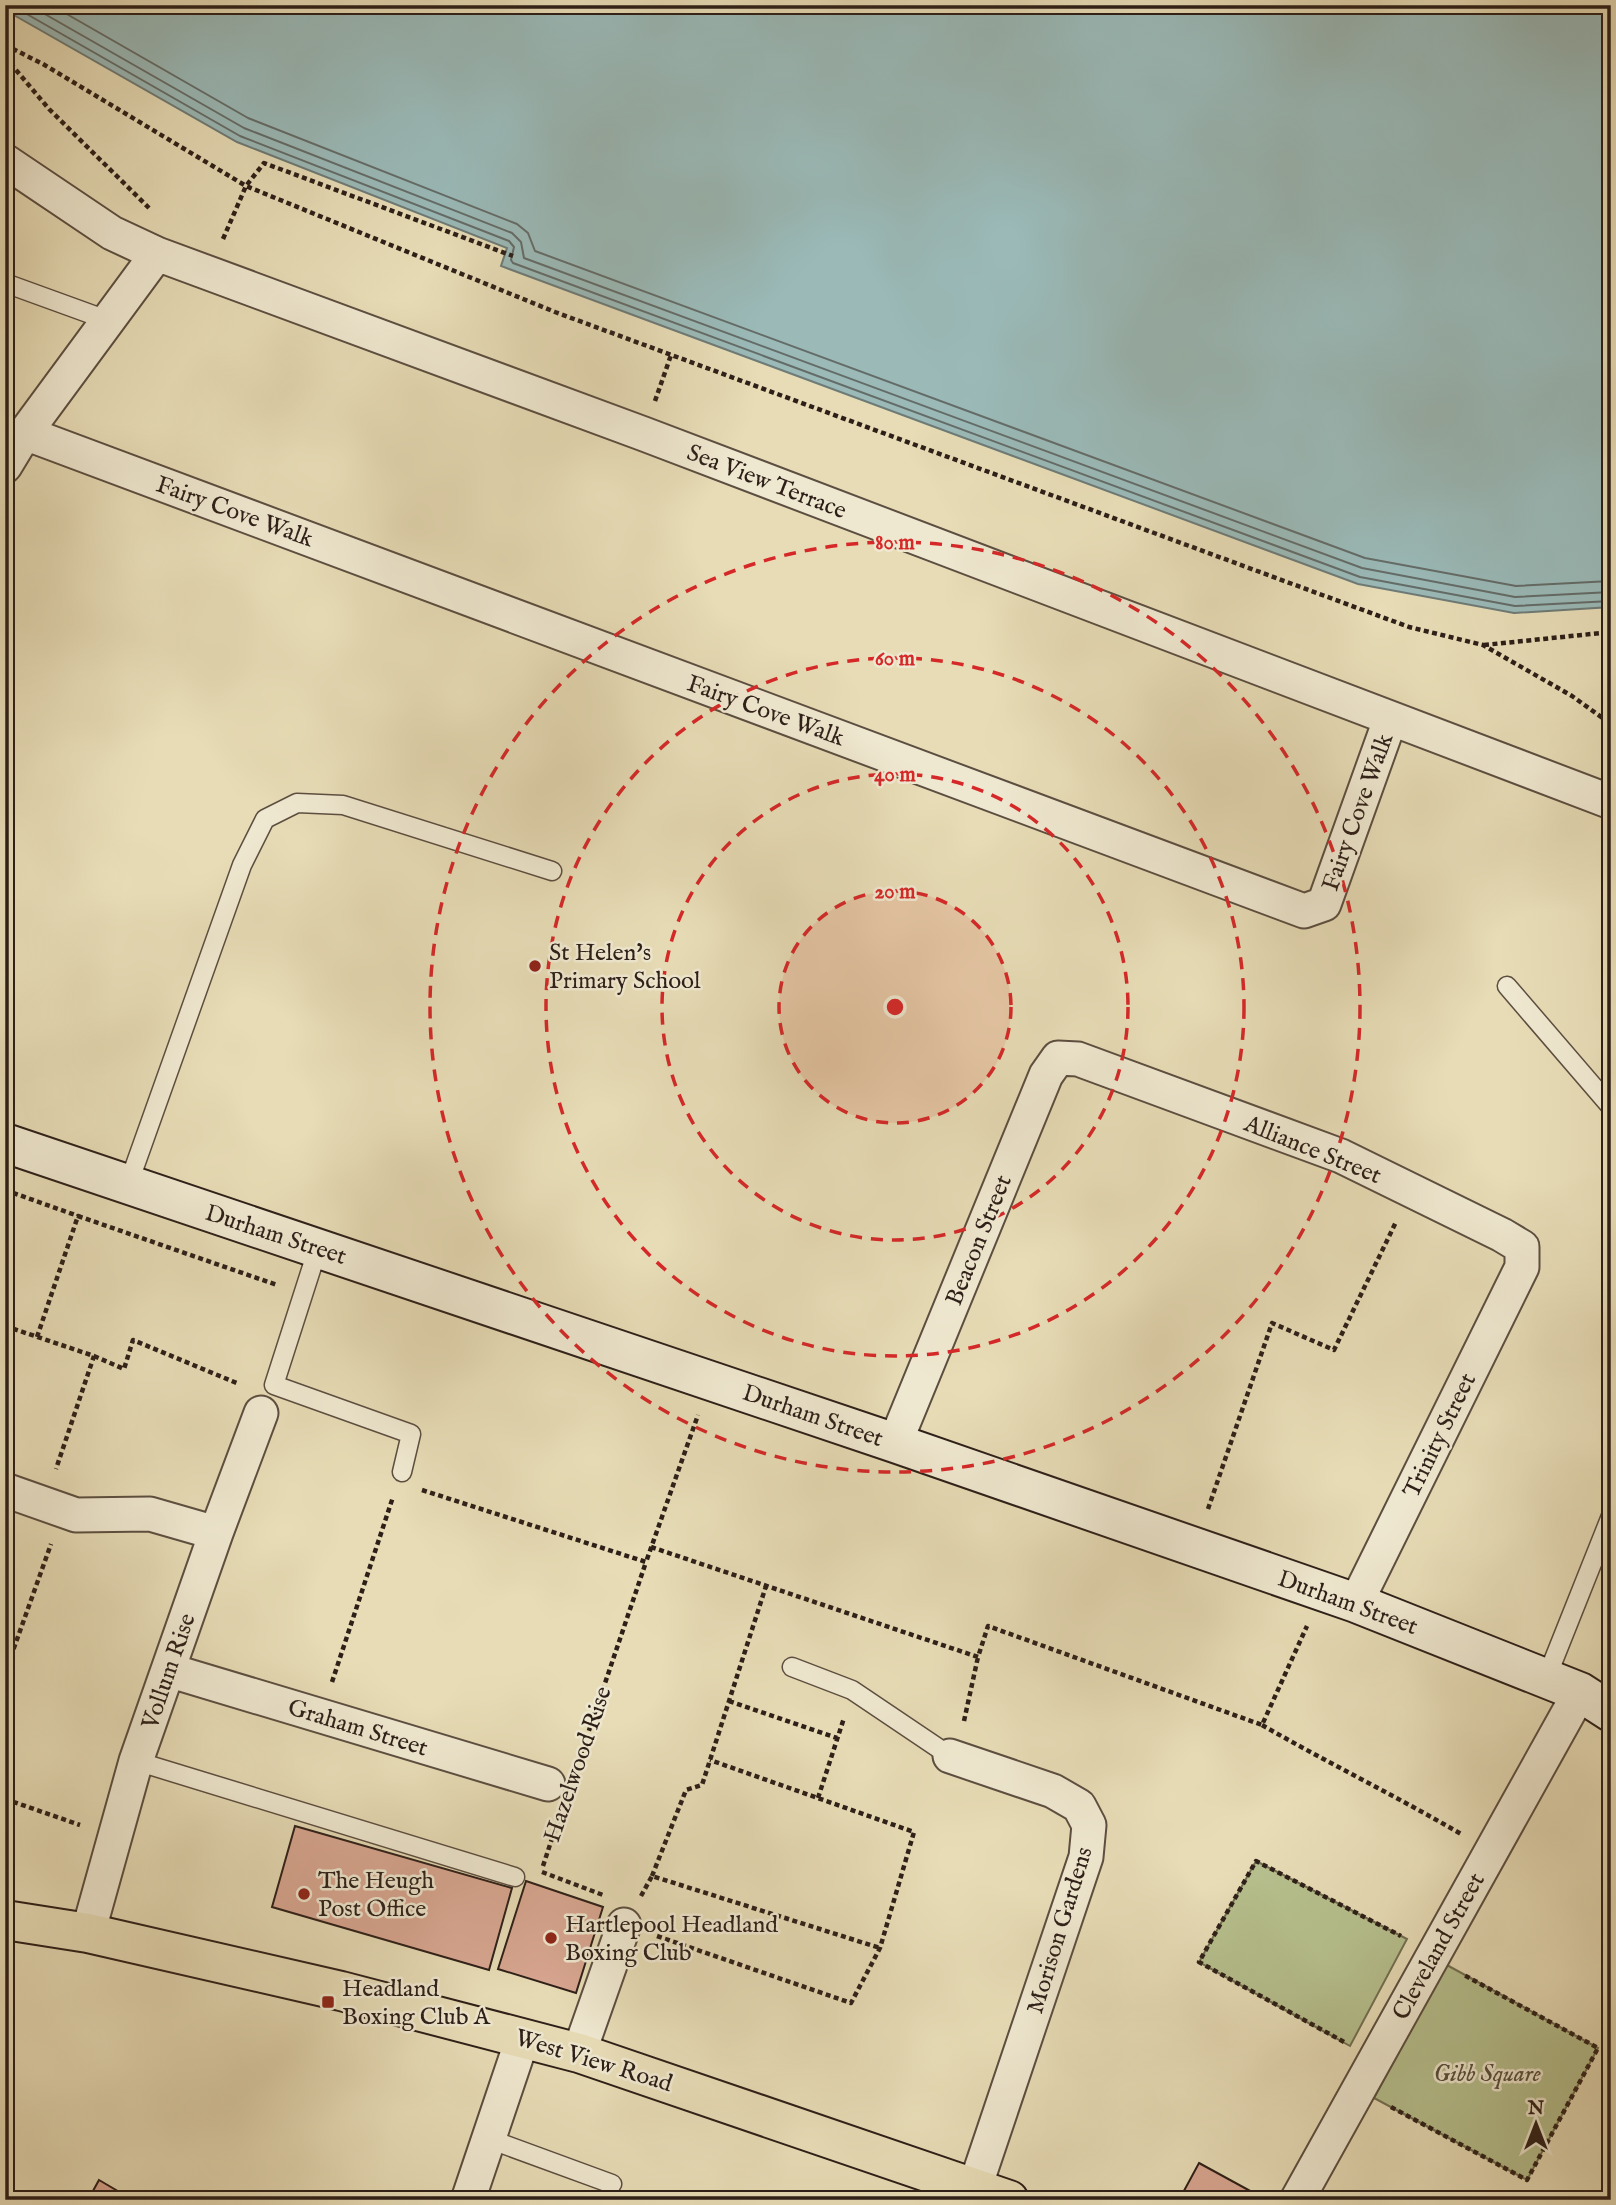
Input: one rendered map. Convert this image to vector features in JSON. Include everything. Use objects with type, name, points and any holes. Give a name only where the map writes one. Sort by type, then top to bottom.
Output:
[{"type":"main road","name":"West View Road","points":[[8,1916],[341,1991],[523,2037],[579,2053],[992,2193]]},
{"type":"street","name":"Sea View Terrace","points":[[5,161],[112,233],[157,254],[643,434],[1611,802]]},
{"type":"street","points":[[5,466],[25,433],[157,254]]},
{"type":"street","name":"Fairy Cove Walk","points":[[25,433],[1304,911],[1324,904],[1390,720]]},
{"type":"street","name":"Beacon Street","points":[[895,1443],[1046,1074],[1058,1058],[1078,1059]]},
{"type":"street","name":"Alliance Street","points":[[1078,1059],[1341,1156],[1502,1235],[1521,1247],[1522,1267]]},
{"type":"street","name":"Durham Street","points":[[5,1143],[895,1443],[1340,1597],[1579,1695]]},
{"type":"street","name":"Trinity Street","points":[[1340,1597],[1522,1267]]},
{"type":"street","name":"Vollum Rise","points":[[88,1933],[136,1761],[216,1533],[253,1399]]},
{"type":"street","points":[[5,1490],[76,1515],[150,1514],[216,1533]]},
{"type":"street","name":"Graham Street","points":[[168,1670],[562,1786]]},
{"type":"street","name":"Cleveland Street","points":[[1297,2200],[1579,1695]]},
{"type":"street","name":"Morison Gardens","points":[[953,1757],[1053,1791],[1079,1806],[1089,1825],[1086,1857],[992,2193]]},
{"type":"street","points":[[579,2053],[629,1915]]},
{"type":"street","points":[[468,2200],[523,2037]]},
{"type":"lane","points":[[5,284],[107,320]]},
{"type":"lane","points":[[128,1185],[242,865],[265,820],[297,803],[343,804],[552,871]]},
{"type":"lane","points":[[1507,986],[1611,1107]]},
{"type":"lane","points":[[318,1248],[274,1385],[411,1434],[400,1477]]},
{"type":"lane","points":[[1579,1695],[1611,1516]]},
{"type":"lane","points":[[792,1667],[852,1690],[953,1757]]},
{"type":"lane","points":[[136,1761],[515,1877]]},
{"type":"lane","points":[[489,2138],[612,2184]]},
{"type":"path","points":[[5,45],[43,64],[246,186],[555,312],[1409,627],[1483,645],[1572,696],[1611,724]]},
{"type":"path","points":[[5,57],[49,109],[148,207],[157,254]]},
{"type":"path","points":[[223,239],[246,186],[264,163],[513,256]]},
{"type":"path","points":[[654,402],[671,355]]},
{"type":"path","points":[[1483,645],[1611,632]]},
{"type":"path","points":[[5,1190],[303,1295]]},
{"type":"path","points":[[1195,1547],[1272,1323],[1334,1350],[1411,1191]]},
{"type":"path","points":[[37,1337],[78,1216]]},
{"type":"path","points":[[5,1326],[124,1368],[133,1340],[253,1399]]},
{"type":"path","points":[[5,1673],[54,1507],[94,1356]]},
{"type":"path","name":"Hazelwood Rise","points":[[629,1915],[540,1872],[562,1786],[710,1381]]},
{"type":"path","points":[[320,1716],[400,1477],[646,1562]]},
{"type":"path","points":[[651,1547],[978,1657]]},
{"type":"path","points":[[710,1760],[914,1832],[880,1948],[851,2003],[629,1915],[652,1876],[686,1790],[702,1785],[710,1760],[766,1586]]},
{"type":"path","points":[[1262,1725],[1340,1597]]},
{"type":"path","points":[[953,1757],[988,1626],[1262,1725],[1351,1776],[1391,1793],[1492,1852]]},
{"type":"path","points":[[818,1798],[852,1690]]},
{"type":"path","points":[[729,1701],[837,1738]]},
{"type":"path","points":[[5,1799],[115,1837]]},
{"type":"path","points":[[652,1876],[880,1948]]},
{"type":"green space","points":[[1256,1861],[1407,1939],[1350,2046],[1199,1962]]},
{"type":"green space","name":"Gibb Square","points":[[1445,1964],[1598,2048],[1527,2180],[1374,2098]]},
{"type":"water","points":[[5,5],[1611,5],[1611,607],[1514,613],[1358,584],[501,266],[507,248],[237,142],[5,10]]},
{"type":"building","points":[[295,1826],[512,1888],[489,1970],[272,1907]]},
{"type":"building","name":"Hartlepool Headland Boxing Club","points":[[526,1881],[603,1907],[576,1993],[498,1969]]},
{"type":"building","points":[[1199,2163],[1265,2199],[1179,2200]]},
{"type":"building","points":[[99,2180],[133,2200],[88,2200]]},
{"type":"place","name":"St Helen's Primary School","points":[[535,966]]},
{"type":"place","name":"The Heugh Post Office","points":[[304,1894]]},
{"type":"place","name":"Hartlepool Headland Boxing Club","points":[[551,1938]]},
{"type":"place","name":"Headland Boxing Club A","points":[[328,2002]]}]
